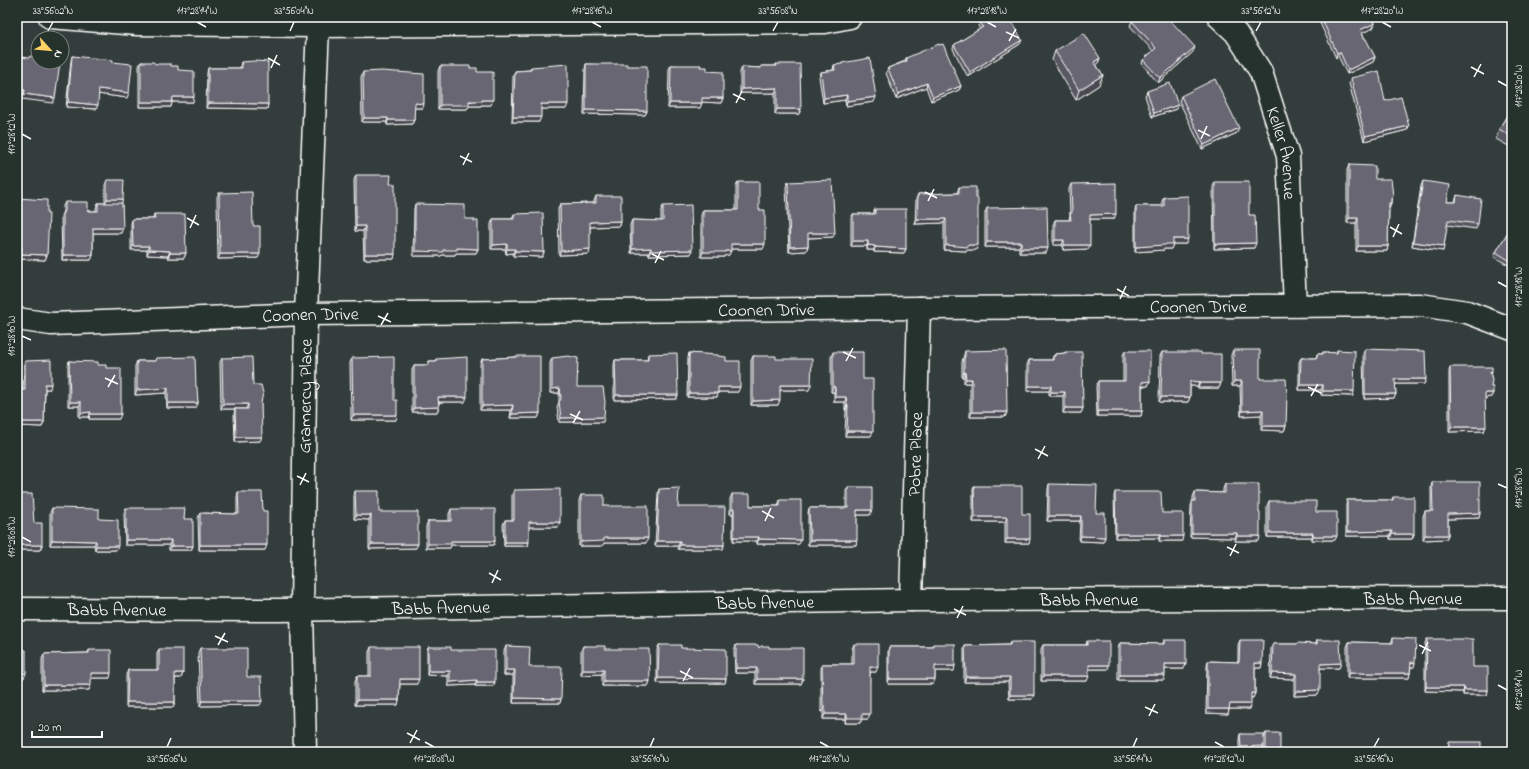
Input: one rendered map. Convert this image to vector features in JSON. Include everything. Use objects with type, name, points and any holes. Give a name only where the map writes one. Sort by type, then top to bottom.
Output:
[{"type":"street","points":[[50,17],[137,24],[319,22],[825,22],[850,17]]},
{"type":"street","name":"Keller Avenue","points":[[1219,17],[1236,33],[1261,72],[1288,156],[1295,305]]},
{"type":"street","name":"Gramercy Place","points":[[305,752],[302,610],[306,314],[319,22]]},
{"type":"street","name":"Coonen Drive","points":[[17,319],[51,324],[306,314],[1420,305],[1467,312],[1512,329]]},
{"type":"street","name":"Pobre Place","points":[[911,600],[919,308]]},
{"type":"street","name":"Babb Avenue","points":[[17,609],[302,610],[911,600],[1512,598]]},
{"type":"building","points":[[986,17],[1008,17],[1022,40],[970,72],[954,45],[983,27],[979,21]]},
{"type":"building","points":[[1136,17],[1168,18],[1195,47],[1160,78],[1143,60],[1156,48],[1132,21]]},
{"type":"building","points":[[1321,17],[1372,17],[1375,23],[1360,30],[1375,57],[1348,70],[1340,52],[1337,53]]},
{"type":"building","points":[[1084,33],[1100,58],[1094,62],[1103,75],[1079,90],[1055,51]]},
{"type":"building","points":[[939,44],[943,44],[961,86],[933,97],[927,83],[898,94],[888,68],[907,61],[906,58]]},
{"type":"building","points":[[30,56],[30,70],[59,70],[55,98],[24,94],[25,90],[17,89],[17,61],[22,62],[22,57],[29,58]]},
{"type":"building","points":[[72,56],[113,60],[112,62],[132,64],[129,93],[99,89],[98,105],[68,102]]},
{"type":"building","points":[[870,58],[876,97],[847,101],[847,95],[824,98],[821,72],[835,70],[834,65]]},
{"type":"building","points":[[141,62],[171,64],[171,66],[178,66],[178,70],[194,71],[194,97],[173,97],[172,102],[141,102]]},
{"type":"building","points":[[241,62],[268,62],[268,104],[208,103],[208,68],[242,68]]},
{"type":"building","points":[[568,64],[568,104],[541,104],[541,117],[513,117],[515,71],[531,70],[531,67]]},
{"type":"building","points":[[586,64],[627,64],[627,66],[647,66],[647,111],[586,110]]},
{"type":"building","points":[[776,64],[800,64],[801,109],[777,109],[777,88],[742,89],[742,67],[761,68],[761,66],[777,66]]},
{"type":"building","points":[[671,65],[701,65],[700,67],[707,67],[707,71],[723,72],[723,98],[702,98],[702,103],[670,103]]},
{"type":"building","points":[[440,66],[470,66],[470,68],[477,68],[477,72],[493,72],[493,100],[469,101],[469,105],[440,105]]},
{"type":"building","points":[[382,71],[424,74],[424,104],[415,103],[414,120],[364,118],[363,72]]},
{"type":"building","points":[[1379,71],[1385,101],[1401,97],[1409,126],[1365,136],[1351,78]]},
{"type":"building","points":[[1215,79],[1239,128],[1204,145],[1181,96]]},
{"type":"building","points":[[1170,83],[1178,105],[1154,113],[1147,91]]},
{"type":"building","points":[[1512,107],[1512,137],[1499,129]]},
{"type":"building","points":[[1349,165],[1375,166],[1375,179],[1391,179],[1393,196],[1391,203],[1389,203],[1388,246],[1358,246],[1358,218],[1349,218]]},
{"type":"building","points":[[356,175],[391,175],[390,184],[395,184],[395,254],[365,254],[365,226],[356,226]]},
{"type":"building","points":[[107,180],[124,180],[123,199],[107,199]]},
{"type":"building","points":[[832,180],[835,233],[808,233],[808,246],[790,247],[788,182]]},
{"type":"building","points":[[1423,181],[1450,185],[1447,202],[1456,202],[1457,195],[1481,199],[1478,224],[1448,220],[1444,246],[1413,242]]},
{"type":"building","points":[[738,182],[759,182],[759,210],[765,210],[765,244],[731,244],[731,251],[703,252],[703,210],[738,210]]},
{"type":"building","points":[[1215,182],[1249,182],[1249,215],[1255,215],[1256,243],[1215,244]]},
{"type":"building","points":[[1116,183],[1116,214],[1090,215],[1090,245],[1064,245],[1064,240],[1055,240],[1055,220],[1071,220],[1071,184]]},
{"type":"building","points":[[959,187],[976,187],[976,198],[978,198],[978,245],[967,245],[967,247],[946,245],[946,219],[917,219],[918,194],[959,193]]},
{"type":"building","points":[[252,192],[253,226],[260,226],[260,254],[220,254],[219,193]]},
{"type":"building","points":[[596,196],[621,196],[621,221],[590,222],[590,249],[561,251],[560,204],[596,203]]},
{"type":"building","points":[[1188,196],[1188,239],[1173,239],[1173,244],[1136,247],[1136,206],[1164,206],[1164,197]]},
{"type":"building","points":[[17,198],[47,200],[47,214],[49,214],[47,255],[21,254],[22,248],[17,248]]},
{"type":"building","points":[[65,202],[88,202],[88,211],[98,211],[98,203],[122,203],[123,228],[93,228],[93,255],[63,255],[63,211],[65,211]]},
{"type":"building","points":[[415,204],[465,205],[465,219],[474,219],[474,221],[478,221],[478,249],[457,248],[457,250],[443,250],[443,252],[415,251]]},
{"type":"building","points":[[691,205],[692,250],[651,251],[651,248],[632,249],[632,220],[663,221],[663,206]]},
{"type":"building","points":[[1047,207],[1048,248],[1021,248],[1021,242],[987,242],[987,208]]},
{"type":"building","points":[[875,209],[906,209],[906,249],[875,247],[868,245],[868,241],[853,241],[853,214],[875,214]]},
{"type":"building","points":[[543,213],[544,252],[515,251],[515,249],[507,249],[507,244],[493,245],[493,219],[514,219],[514,214]]},
{"type":"building","points":[[154,214],[185,214],[186,253],[170,253],[170,251],[149,250],[149,246],[133,246],[132,219],[155,219]]},
{"type":"building","points":[[1512,225],[1512,262],[1496,252]]},
{"type":"building","points":[[1365,349],[1425,351],[1426,379],[1395,379],[1396,394],[1365,394]]},
{"type":"building","points":[[1006,350],[1007,412],[972,412],[972,379],[966,379],[964,372],[965,351]]},
{"type":"building","points":[[1233,350],[1260,350],[1260,379],[1286,379],[1286,426],[1263,426],[1263,410],[1242,411],[1242,381],[1234,381]]},
{"type":"building","points":[[1337,350],[1355,351],[1354,391],[1323,391],[1323,385],[1300,385],[1301,358],[1317,358],[1317,354],[1323,354],[1323,352],[1337,353]]},
{"type":"building","points":[[1125,351],[1150,351],[1150,381],[1142,382],[1142,411],[1098,411],[1098,381],[1125,381]]},
{"type":"building","points":[[833,352],[863,352],[863,379],[873,379],[873,431],[847,431],[848,405],[846,397],[835,397],[835,387],[833,387]]},
{"type":"building","points":[[1065,352],[1082,352],[1083,408],[1065,408],[1065,392],[1051,392],[1051,386],[1029,386],[1029,360],[1053,360],[1053,356],[1055,356],[1055,354],[1066,353]]},
{"type":"building","points":[[1162,352],[1201,352],[1201,354],[1221,354],[1221,383],[1200,383],[1190,381],[1190,397],[1161,397]]},
{"type":"building","points":[[677,353],[678,395],[616,395],[615,360],[648,360],[648,354]]},
{"type":"building","points":[[689,353],[718,355],[726,357],[726,361],[740,361],[740,387],[718,387],[718,393],[689,393]]},
{"type":"building","points":[[516,356],[540,356],[540,413],[512,414],[513,405],[482,406],[482,359]]},
{"type":"building","points":[[568,356],[578,358],[577,387],[603,387],[605,402],[604,417],[561,418],[559,402],[561,399],[560,388],[552,389],[552,358]]},
{"type":"building","points":[[753,356],[776,356],[776,359],[812,359],[811,385],[780,385],[780,400],[753,401]]},
{"type":"building","points":[[195,357],[198,403],[168,403],[168,388],[137,390],[137,361],[156,361],[156,358]]},
{"type":"building","points":[[252,357],[253,385],[261,385],[263,393],[261,403],[262,437],[236,437],[235,409],[248,409],[248,404],[223,404],[222,358]]},
{"type":"building","points":[[394,357],[394,400],[397,400],[397,415],[353,415],[352,358]]},
{"type":"building","points":[[467,357],[467,397],[438,397],[439,407],[414,408],[414,365],[429,365],[429,361],[436,361],[436,359]]},
{"type":"building","points":[[51,360],[51,384],[45,384],[44,422],[17,422],[17,390],[25,390],[25,361]]},
{"type":"building","points":[[69,361],[98,362],[98,365],[106,365],[106,368],[121,368],[121,414],[90,414],[91,412],[81,413],[81,402],[70,402]]},
{"type":"building","points":[[1450,367],[1492,367],[1492,372],[1490,372],[1493,393],[1485,393],[1486,427],[1451,427]]},
{"type":"building","points":[[1432,482],[1480,482],[1480,513],[1448,514],[1448,535],[1425,535],[1425,511],[1433,511]]},
{"type":"building","points":[[1049,484],[1097,485],[1096,513],[1105,513],[1105,537],[1081,536],[1081,516],[1049,516]]},
{"type":"building","points":[[1225,484],[1259,484],[1260,536],[1237,536],[1237,533],[1192,533],[1192,501],[1195,501],[1195,492],[1225,493]]},
{"type":"building","points":[[974,486],[1022,486],[1022,514],[1030,514],[1030,539],[1007,539],[1007,517],[975,517]]},
{"type":"building","points":[[848,487],[872,487],[872,510],[857,510],[857,540],[810,540],[809,508],[848,508]]},
{"type":"building","points":[[679,488],[678,507],[725,507],[724,545],[680,545],[680,541],[657,541],[659,489]]},
{"type":"building","points":[[560,489],[560,522],[529,522],[529,542],[505,542],[505,520],[514,520],[514,490]]},
{"type":"building","points":[[355,491],[379,491],[379,512],[418,512],[418,544],[371,544],[371,515],[356,515]]},
{"type":"building","points":[[238,492],[262,492],[263,511],[267,511],[267,545],[200,545],[200,513],[239,514]]},
{"type":"building","points":[[1115,492],[1161,492],[1162,513],[1183,513],[1183,536],[1161,536],[1161,534],[1116,534]]},
{"type":"building","points":[[17,494],[32,494],[34,523],[42,523],[42,545],[18,545]]},
{"type":"building","points":[[732,494],[750,494],[750,506],[780,506],[780,500],[801,500],[801,540],[734,537],[734,509],[732,509]]},
{"type":"building","points":[[581,495],[604,495],[604,506],[648,506],[648,538],[604,538],[604,541],[581,542]]},
{"type":"building","points":[[1393,497],[1414,497],[1414,534],[1392,534],[1392,531],[1347,532],[1347,500],[1393,500]]},
{"type":"building","points":[[1269,501],[1316,501],[1316,512],[1337,512],[1337,536],[1313,536],[1313,533],[1269,533]]},
{"type":"building","points":[[52,508],[99,509],[99,519],[118,520],[118,546],[96,546],[96,541],[52,540]]},
{"type":"building","points":[[126,508],[185,508],[184,519],[193,519],[193,546],[171,546],[171,540],[126,540]]},
{"type":"building","points":[[451,509],[495,509],[495,541],[451,541],[451,544],[428,544],[428,521],[451,521]]},
{"type":"building","points":[[1393,638],[1416,639],[1415,663],[1411,662],[1410,673],[1349,673],[1349,642],[1393,643]]},
{"type":"building","points":[[1427,639],[1473,639],[1473,667],[1488,667],[1488,690],[1464,690],[1464,687],[1426,687]]},
{"type":"building","points":[[1164,640],[1186,640],[1186,664],[1165,664],[1165,675],[1120,675],[1120,643],[1164,644]]},
{"type":"building","points":[[1240,640],[1263,640],[1262,663],[1255,663],[1255,693],[1251,693],[1251,704],[1230,704],[1229,709],[1208,709],[1208,661],[1239,662]]},
{"type":"building","points":[[1317,640],[1340,640],[1341,663],[1320,664],[1320,690],[1296,691],[1296,674],[1272,673],[1273,644],[1317,644]]},
{"type":"building","points":[[1087,641],[1109,641],[1109,665],[1089,665],[1089,676],[1043,676],[1043,645],[1087,645]]},
{"type":"building","points":[[1010,642],[1034,642],[1034,695],[1010,695],[1010,677],[966,677],[965,646],[1010,645]]},
{"type":"building","points":[[854,644],[878,644],[878,667],[870,667],[870,714],[862,714],[862,718],[847,718],[847,714],[825,714],[825,706],[823,706],[822,664],[854,664]]},
{"type":"building","points":[[933,644],[955,644],[955,666],[935,666],[935,679],[889,679],[889,647],[933,647]]},
{"type":"building","points":[[659,645],[681,645],[681,648],[726,649],[726,679],[658,678]]},
{"type":"building","points":[[736,645],[758,645],[759,648],[761,646],[769,646],[769,648],[803,648],[803,679],[757,679],[757,668],[736,668]]},
{"type":"building","points":[[506,646],[530,647],[529,667],[562,667],[561,699],[514,698],[515,670],[506,670]]},
{"type":"building","points":[[583,646],[605,646],[605,649],[649,649],[650,681],[604,681],[604,670],[583,670]]},
{"type":"building","points":[[371,647],[419,647],[419,679],[400,679],[399,700],[357,700],[357,676],[371,676]]},
{"type":"building","points":[[428,647],[451,647],[451,650],[495,650],[495,682],[477,682],[477,680],[450,682],[450,671],[428,671]]},
{"type":"building","points":[[200,648],[247,648],[247,677],[261,677],[262,701],[202,701]]},
{"type":"building","points":[[159,649],[183,649],[183,673],[175,673],[175,702],[127,702],[128,670],[159,670]]},
{"type":"building","points":[[17,650],[26,650],[26,673],[18,673],[18,703],[17,703]]},
{"type":"building","points":[[89,650],[111,650],[111,673],[91,673],[91,685],[44,685],[44,654],[89,653]]},
{"type":"building","points":[[1266,733],[1280,733],[1280,751],[1266,751]]},
{"type":"building","points":[[1240,734],[1264,734],[1264,746],[1241,747]]},
{"type":"building","points":[[1449,742],[1481,742],[1481,752],[1449,752]]}]
